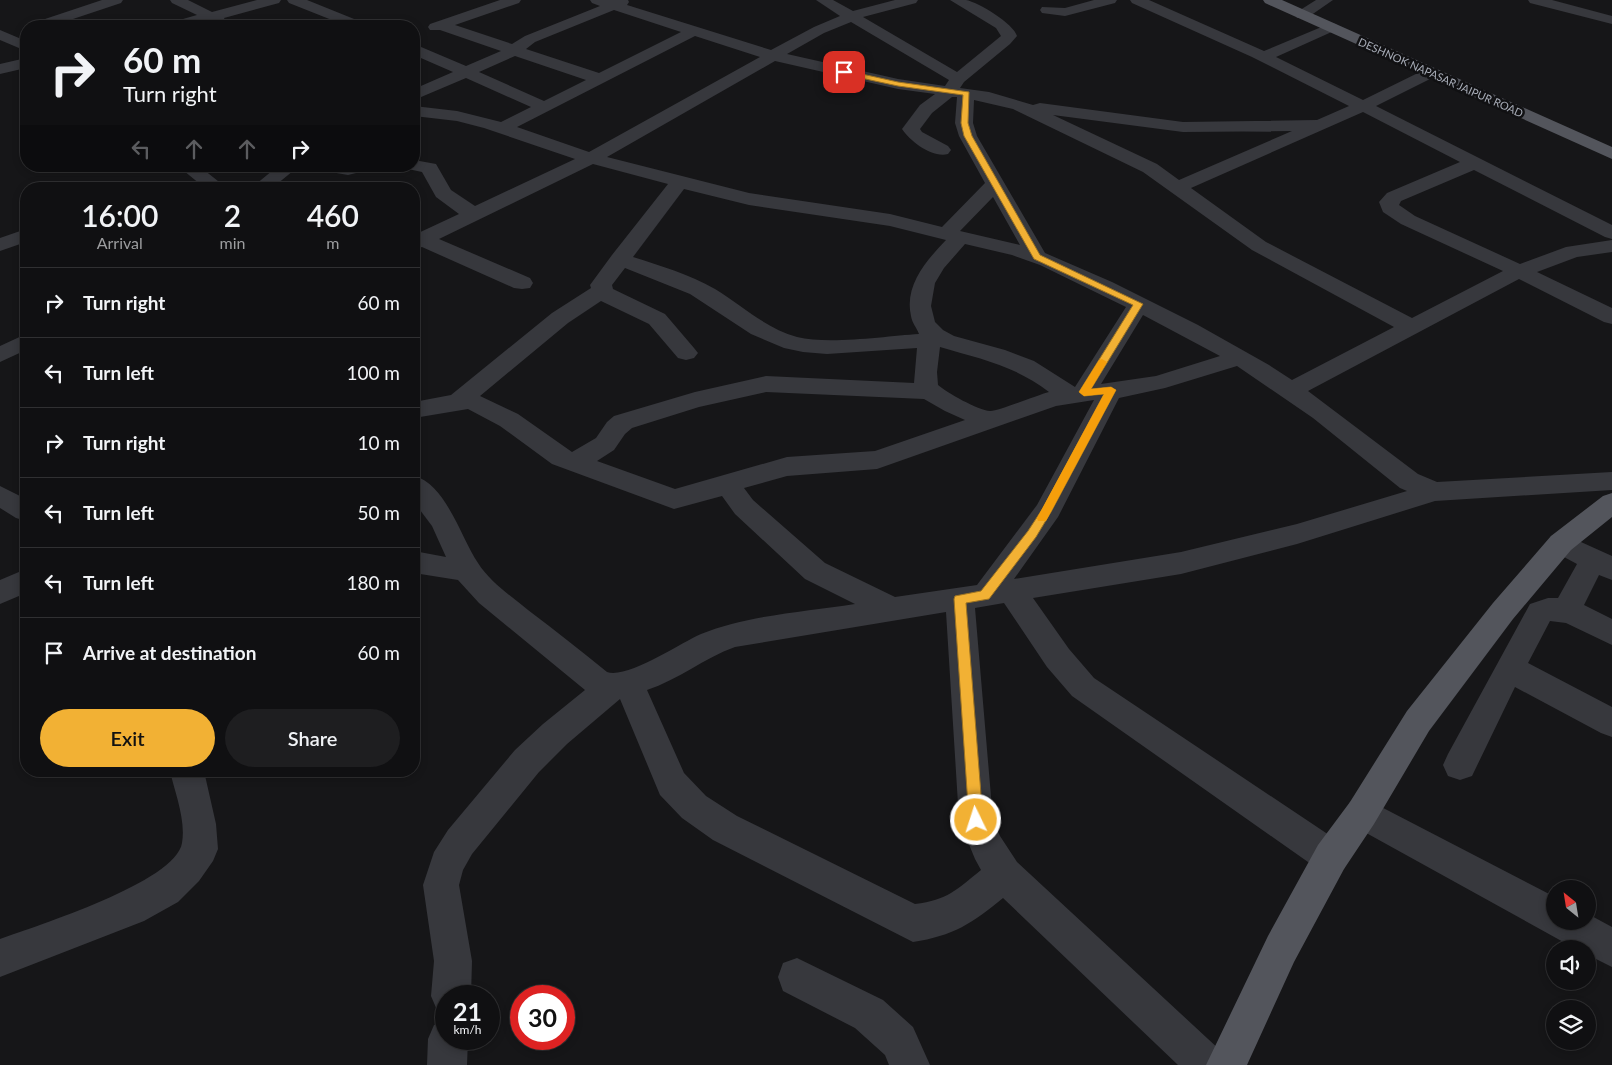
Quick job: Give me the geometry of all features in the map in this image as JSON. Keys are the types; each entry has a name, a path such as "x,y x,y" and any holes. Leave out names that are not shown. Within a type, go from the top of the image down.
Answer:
{"main road":[{"name":"DESHNOK NAPASAR JAIPUR ROAD","path":"1270,0 1612,154"},
{"path":"1226,1065 1281,950 1332,857 1362,813 1418,721 1503,611 1561,543 1612,503"}],"street":[{"path":"56,20 116,0"},
{"path":"177,0 220,20"},
{"path":"196,20 274,0"},
{"path":"294,0 344,20"},
{"path":"422,31 514,0"},
{"path":"822,0 852,17 958,88 968,136 1037,257"},
{"path":"420,240 591,158 819,30 852,17 910,0"},
{"path":"942,150 916,136 911,129 926,108 958,88 1009,36 1008,31 1001,25 957,0"},
{"path":"1041,10 1065,12 1110,0"},
{"path":"1137,0 1264,57 1364,106 1612,233"},
{"path":"1302,15 1326,0"},
{"path":"1535,0 1612,20"},
{"path":"420,92 514,50 530,39 612,2 773,56 898,84 958,88 1019,105 1183,127 1318,125"},
{"path":"1008,31 1023,24"},
{"path":"440,25 600,79"},
{"path":"1264,57 1330,27"},
{"path":"503,128 694,31"},
{"path":"2,36 20,32"},
{"path":"2,36 20,44"},
{"path":"420,52 544,107"},
{"path":"0,69 20,64"},
{"path":"1178,187 1364,106 1430,73"},
{"path":"1019,105 1150,168 1258,246 1411,327"},
{"path":"420,112 457,116 503,128 591,158 678,182 750,199 890,220 1037,257 1139,304 1240,358 1292,390 1409,481 1434,492"},
{"path":"1476,162 1394,197 1388,202 1390,208 1408,220 1519,271 1612,317"},
{"path":"420,166 429,168 443,193 474,215"},
{"path":"195,172 209,182"},
{"path":"268,182 282,172"},
{"path":"602,290 601,285 604,279 678,182"},
{"path":"990,420 938,398 928,390 925,382 930,336 919,307 921,288 932,267 954,235 995,184"},
{"path":"0,245 20,237"},
{"path":"420,242 522,283"},
{"path":"1292,390 1519,271 1573,250 1612,246"},
{"path":"619,259 699,289 754,326 770,335 797,345 810,348 828,347 930,336 1027,366 1075,393"},
{"path":"602,290 657,319 686,353"},
{"path":"458,402 560,318 602,290"},
{"path":"1075,393 1139,304"},
{"path":"0,355 20,344"},
{"path":"420,409 458,402 470,402 481,405 499,414 548,450 574,463 674,499 691,496 754,474 792,465 877,460 990,420 1075,393 1145,385 1240,358"},
{"path":"574,463 604,444 616,426 623,422 695,400 753,386 780,384 854,389 928,390"},
{"path":"1111,390 1048,510 986,595 976,820 986,847 1004,874 1207,1065"},
{"path":"452,985 453,961 441,885 447,864 460,842 528,761 555,734 620,684 652,675 711,643 735,635 1181,563 1297,534 1434,492 1612,480"},
{"path":"727,484 744,507 815,571 894,610"},
{"path":"420,492 444,523 467,571 489,595 596,681 620,684"},
{"path":"0,496 20,508"},
{"path":"1561,543 1602,564 1566,611"},
{"path":"420,563 467,571"},
{"path":"0,592 20,583"},
{"path":"986,595 1058,658 1083,686 1114,710 1332,857"},
{"path":"1460,765 1509,668 1540,612 1553,608 1566,611 1612,633"},
{"path":"1509,668 1612,723"},
{"path":"620,684 672,784 694,807 733,832 913,924 936,920 962,908 1004,874"},
{"path":"0,958 131,908 165,889 186,869 200,849 199,824 188,777"},
{"path":"1362,813 1546,912"},
{"path":"1579,930 1612,948"},
{"path":"797,977 869,1014 899,1041 910,1065"},
{"path":"446,1065 447,1050"}],"slow traffic":[{"path":"1042,518 1111,390 1084,392 1102,362"}],"route":[{"path":"844,72 919,88 966,93 964,123 968,136 1037,257 1139,304 1084,392 1111,390 1048,510 985,595 960,599 976,820"}]}
